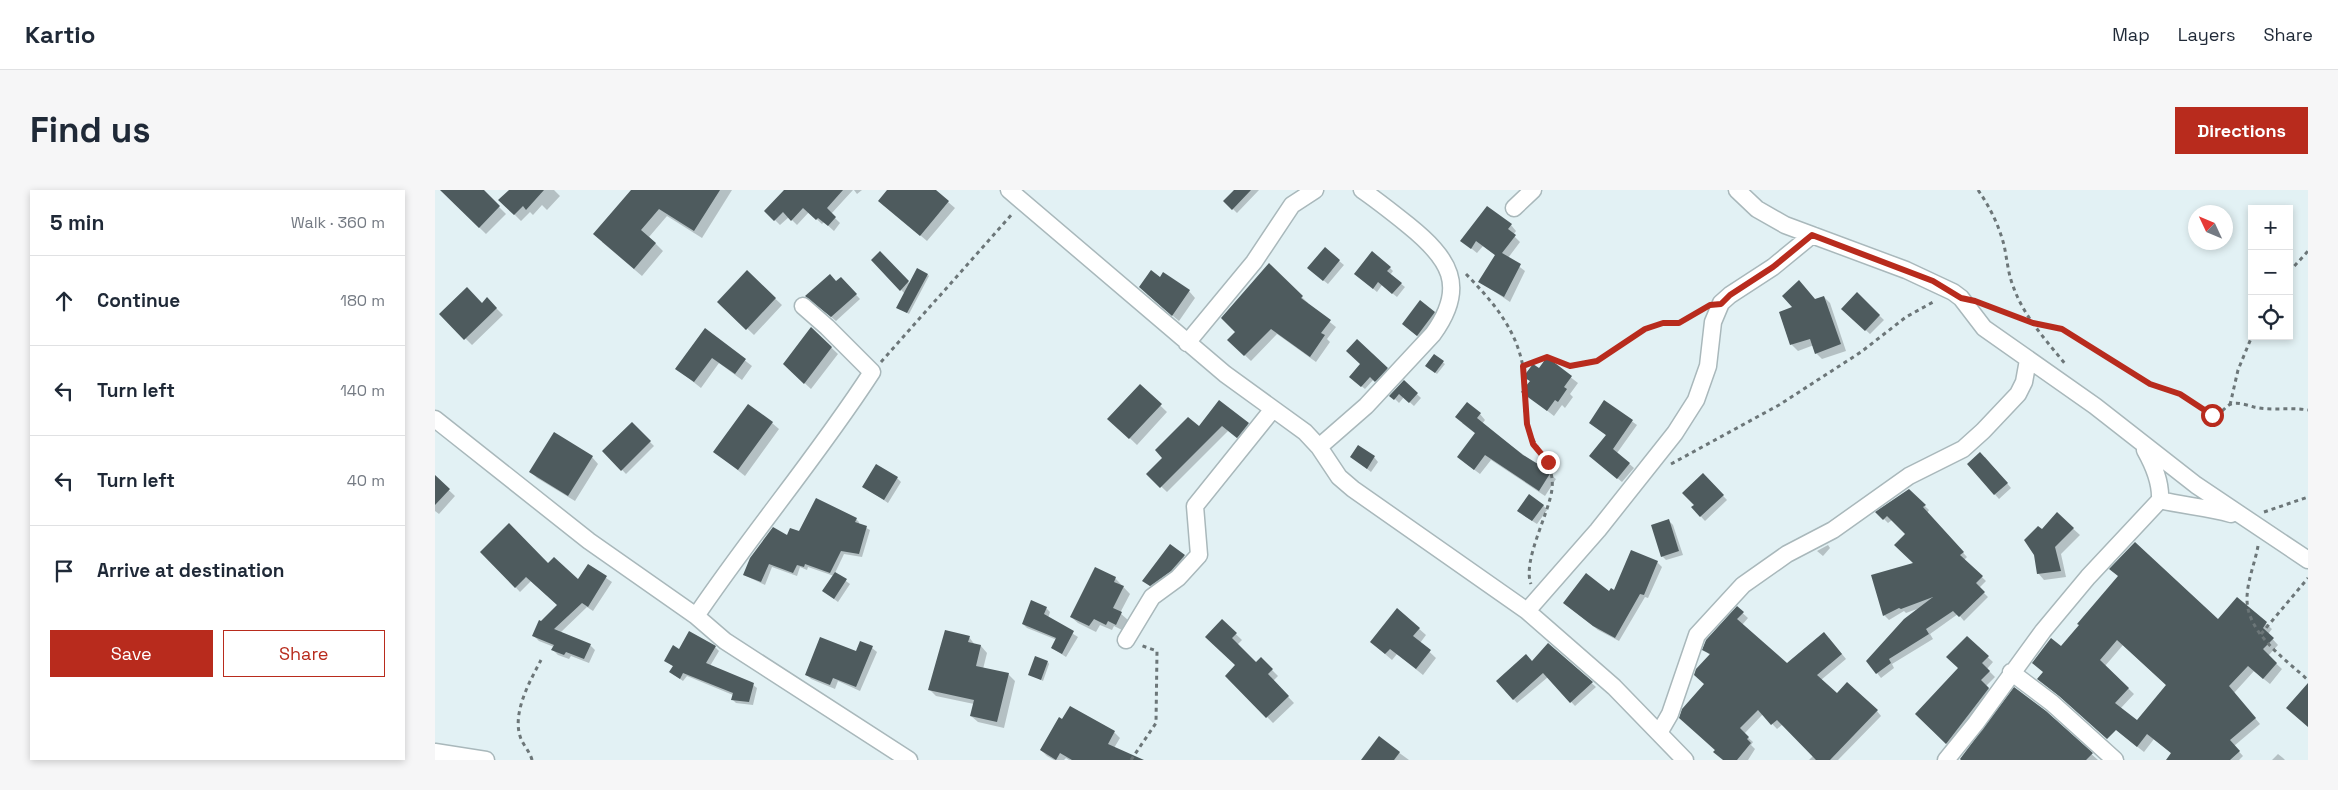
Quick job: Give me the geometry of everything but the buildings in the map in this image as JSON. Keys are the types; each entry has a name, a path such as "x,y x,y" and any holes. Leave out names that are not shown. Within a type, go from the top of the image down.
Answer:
{"street":[{"path":"1009,190 1187,343 1225,374 1298,426 1319,447 1330,466 1353,489 1527,610 1614,687 1685,760"},
{"path":"1187,343 1253,262 1292,205 1315,190"},
{"path":"1319,447 1365,406 1433,334 1442,321 1450,302 1451,286 1441,255 1416,231 1362,190"},
{"path":"1515,208 1533,190"},
{"path":"1737,190 1757,209 1785,225 1906,270 1957,295 1984,328 2095,406 2143,445 2308,560"},
{"path":"1527,610 1571,562 1675,433 1695,400 1708,366 1713,322 1721,304 1730,295 1773,267 1812,235"},
{"path":"696,616 750,540 809,464 872,372 803,306"},
{"path":"1659,733 1670,714 1697,635 1743,585 1787,554 1833,530 1909,476 1963,449 2018,394 2024,382 2028,360"},
{"path":"1126,640 1152,597 1178,578 1199,555 1195,506 1273,409"},
{"path":"435,419 589,541 696,616 725,641 909,760"},
{"path":"1946,760 1994,698 2011,672 2088,577 2160,500 2161,492 2155,466 2143,445"},
{"path":"2160,500 2183,506 2204,506 2244,517"},
{"path":"2011,672 2052,703 2115,760"},
{"path":"435,752 486,760"}],"path":[{"path":"1978,190 1985,200 1999,230 2005,248 2006,262 2019,302 2071,371"},
{"path":"872,372 1024,202"},
{"path":"2293,268 2308,251"},
{"path":"1465,274 1506,321 1512,331 1523,366 1527,424 1533,444 1548,462 1553,479 1549,501 1534,548 1529,578 1533,588 1539,595"},
{"path":"1644,473 1673,464 1779,405 1861,352 1906,317 1957,295 2033,323 2062,329 2150,384 2180,394 2212,415 2219,415 2230,404 2238,370 2250,340"},
{"path":"1523,366 1547,357 1570,366 1597,361 1645,329 1663,323 1679,323 1710,305 1721,304"},
{"path":"2230,404 2243,404 2266,409 2293,407 2308,410"},
{"path":"2244,517 2308,497"},
{"path":"2257,539 2256,560 2247,597 2248,608 2261,634 2308,680"},
{"path":"2261,634 2308,578"},
{"path":"1126,640 1157,651 1155,723 1131,760"},
{"path":"532,760 521,739 519,729 521,706 541,660"}],"route":[{"path":"1548,462 1533,444 1527,424 1523,366 1547,357 1555,358 1570,366 1597,361 1645,329 1663,323 1679,323 1710,305 1721,304 1741,287 1773,267 1812,235 1933,281 1961,298 1975,301 2033,323 2062,329 2150,384 2180,394 2198,408 2212,415"}]}
